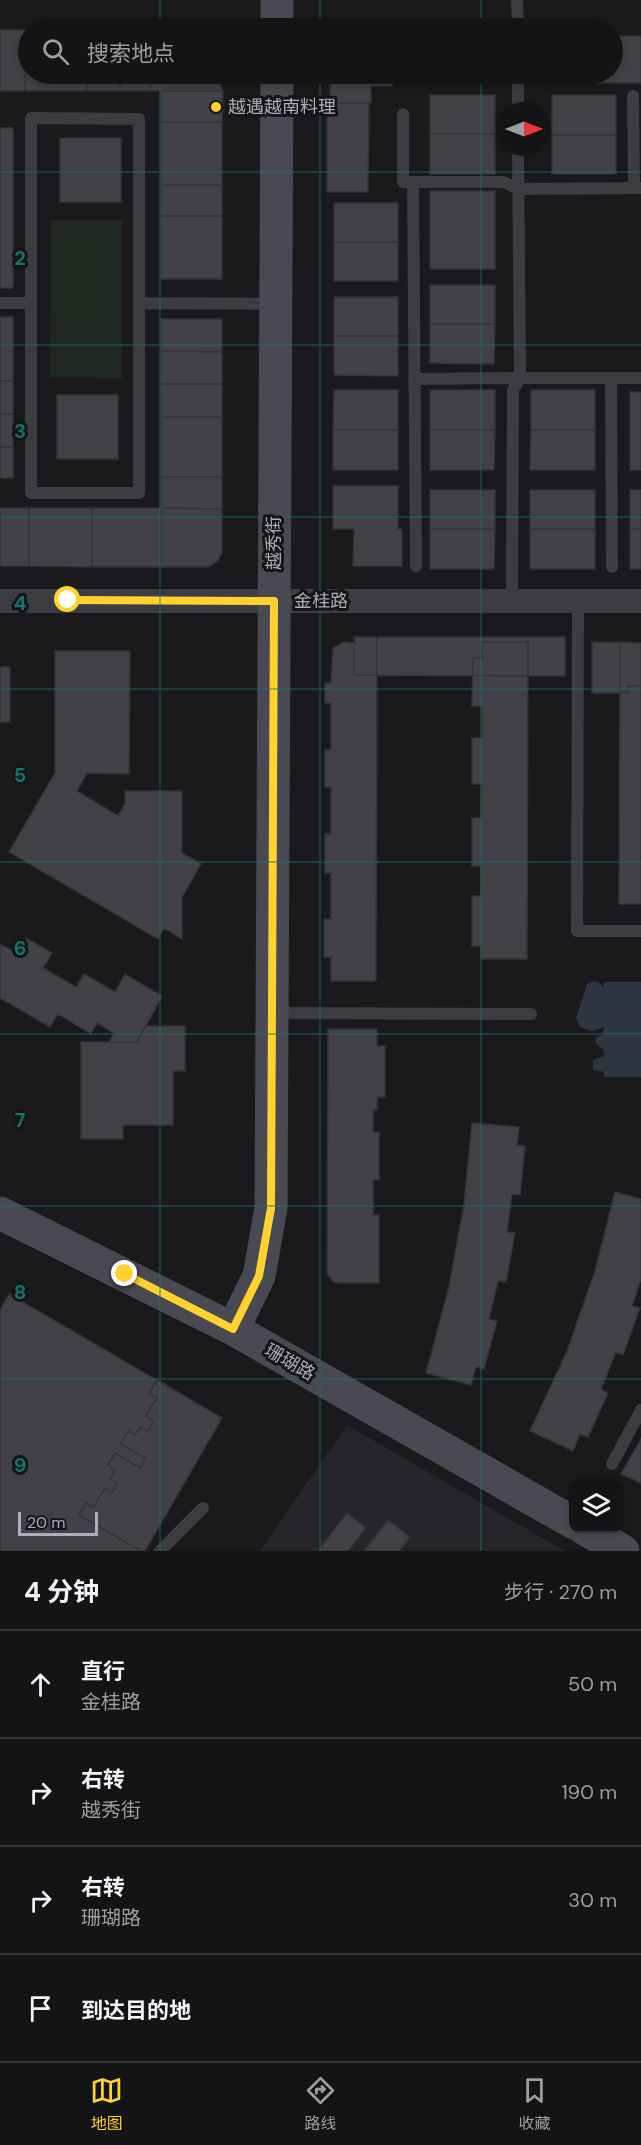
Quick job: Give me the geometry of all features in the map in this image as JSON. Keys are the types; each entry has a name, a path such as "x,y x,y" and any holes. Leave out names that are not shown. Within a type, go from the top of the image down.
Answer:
{"street":[{"path":"277,0 277,18"},
{"name":"越秀街","path":"233,1329 259,1276 271,1208 277,84"},
{"name":"金桂路","path":"0,600 641,601"},
{"name":"珊瑚路","path":"0,1213 233,1329 569,1521"},
{"path":"592,1533 623,1551"}],"lane":[{"path":"518,0 518,18"},
{"path":"518,84 518,102"},
{"path":"403,114 403,182 503,182 519,189 637,188 633,96"},
{"path":"32,118 139,119 139,493 31,493 32,303 32,118"},
{"path":"512,601 513,390 520,378 518,156"},
{"path":"413,182 416,566"},
{"path":"0,303 32,303"},
{"path":"139,303 276,304"},
{"path":"611,378 612,567"},
{"path":"414,379 641,378"},
{"path":"578,601 577,931 641,931"},
{"path":"272,1013 531,1014"},
{"path":"612,1464 641,1410"},
{"path":"160,1551 203,1508"}],"shaded area":[{"path":"51,220 122,220 122,378 50,377"},
{"path":"347,1425 565,1551 260,1551"}],"water":[{"path":"594,981 599,982 603,987 604,982 641,982 641,1077 604,1077 604,1072 593,1070 593,1060 604,1056 604,1050 597,1044 596,1038 602,1035 604,1027 592,1031 580,1027 576,1018 587,984"}],"building":[{"path":"0,30 18,30 18,84 25,84 25,91 0,91"},
{"path":"623,36 641,36 641,83 623,83"},
{"path":"25,84 87,84 87,91 25,91"},
{"path":"87,84 120,84 120,91 87,91"},
{"path":"120,84 150,84 150,91 120,91"},
{"path":"150,84 221,84 223,91 150,91"},
{"path":"331,84 392,84 392,86 371,86 371,103 330,103"},
{"path":"161,91 223,91 222,122 161,122"},
{"path":"430,95 495,95 495,134 430,134"},
{"path":"552,95 616,95 616,135 552,135"},
{"path":"327,103 369,103 368,192 327,192"},
{"path":"161,122 222,122 222,185 161,185"},
{"path":"0,128 13,128 13,288 0,288"},
{"path":"430,134 495,134 495,174 430,174"},
{"path":"552,135 616,135 616,174 552,174"},
{"path":"60,138 121,138 121,202 60,202"},
{"path":"161,185 222,185 222,216 161,216"},
{"path":"430,191 495,191 495,269 430,269"},
{"path":"334,203 398,203 398,242 334,242"},
{"path":"161,216 222,216 222,279 161,279"},
{"path":"334,242 398,242 398,281 334,281"},
{"path":"430,285 495,285 495,324 430,324"},
{"path":"334,297 398,297 398,336 334,336"},
{"path":"0,317 13,317 13,381 0,381"},
{"path":"161,319 222,319 222,352 161,351"},
{"path":"430,324 495,324 494,364 430,363"},
{"path":"334,336 398,336 398,376 334,375"},
{"path":"161,351 222,352 222,384 161,384"},
{"path":"0,381 13,381 13,414 0,414"},
{"path":"161,384 222,384 222,417 161,417"},
{"path":"334,390 398,390 398,430 333,430"},
{"path":"430,390 495,390 495,430 430,430"},
{"path":"531,390 595,390 595,430 531,430"},
{"path":"630,392 641,392 641,470 630,470"},
{"path":"57,395 118,395 118,459 57,459"},
{"path":"0,414 13,414 13,447 0,447"},
{"path":"161,417 222,417 222,477 161,477"},
{"path":"333,430 398,430 398,470 333,470"},
{"path":"430,430 495,430 494,470 430,470"},
{"path":"531,430 595,430 595,470 530,470"},
{"path":"0,447 13,447 13,478 0,478"},
{"path":"161,477 222,477 222,509 161,508"},
{"path":"333,486 398,486 398,529 402,529 402,566 353,566 354,529 333,529"},
{"path":"430,490 495,490 495,529 430,529"},
{"path":"530,490 595,490 595,529 530,529"},
{"path":"630,490 641,490 641,529 630,529"},
{"path":"0,508 29,508 29,566 0,566"},
{"path":"29,508 92,508 92,567 29,566"},
{"path":"92,508 161,508 161,567 92,567"},
{"path":"161,508 222,509 222,552 218,561 208,567 161,567"},
{"path":"430,529 495,529 494,569 430,569"},
{"path":"530,529 595,529 595,569 530,569"},
{"path":"630,529 641,529 641,569 630,569"},
{"path":"354,637 565,637 565,676 354,675"},
{"path":"355,637 377,637 376,981 331,981 331,957 324,957 324,919 331,919 331,873 325,873 325,834 331,834 331,787 325,787 325,750 331,750 331,703 325,703 325,683 331,683 333,648 344,642 355,643"},
{"path":"482,642 528,642 527,959 481,959 481,946 472,946 472,896 481,896 481,866 472,866 472,818 481,818 482,784 472,784 472,738 482,738 482,706 472,706 473,658 482,658"},
{"path":"592,642 641,643 641,686 628,686 628,693 592,693"},
{"path":"620,642 641,643 641,904 619,904"},
{"path":"55,651 130,651 129,774 87,773 77,791 118,816 125,804 125,791 182,791 182,853 201,864 182,897 182,939 164,928 158,939 9,852 55,773"},
{"path":"0,667 10,667 10,722 0,722"},
{"path":"26,938 52,953 43,968 76,987 84,974 115,992 125,974 162,996 137,1042 109,1042 114,1033 97,1023 91,1034 58,1014 50,1027 0,998 0,944 17,953"},
{"path":"146,1026 185,1026 185,1071 173,1071 173,1125 123,1125 123,1139 81,1139 81,1042 137,1042"},
{"path":"328,1029 377,1029 377,1046 385,1046 385,1097 377,1097 377,1110 373,1110 373,1132 379,1132 379,1180 373,1180 373,1215 379,1215 379,1283 338,1283 327,1274"},
{"path":"472,1123 519,1127 517,1145 525,1146 520,1195 512,1194 507,1232 515,1233 506,1282 498,1281 489,1319 497,1321 484,1369 476,1367 471,1385 426,1373 449,1287 464,1204"},
{"path":"615,1192 641,1199 641,1279 632,1306 640,1308 623,1355 616,1352 601,1389 608,1393 588,1437 580,1434 573,1451 530,1431 567,1351 595,1271"},
{"path":"9,1294 222,1418 145,1551 0,1551 0,1310"},
{"path":"157,1380 222,1418 145,1551 141,1551 79,1515 86,1503 93,1508 105,1488 112,1493 117,1483 110,1479 115,1470 108,1465 115,1453 140,1468 145,1458 121,1444 128,1431 135,1435 140,1427 148,1431 153,1421 146,1416 157,1398 149,1394"},
{"path":"641,1439 641,1483 621,1474"},
{"path":"347,1513 366,1528 348,1551 318,1551"},
{"path":"388,1520 410,1537 399,1551 364,1551"}],"place":[{"name":"越遇越南料理","path":"216,107"}],"route":[{"path":"68,600 274,601 271,1208 259,1276 233,1329 125,1274"}]}
